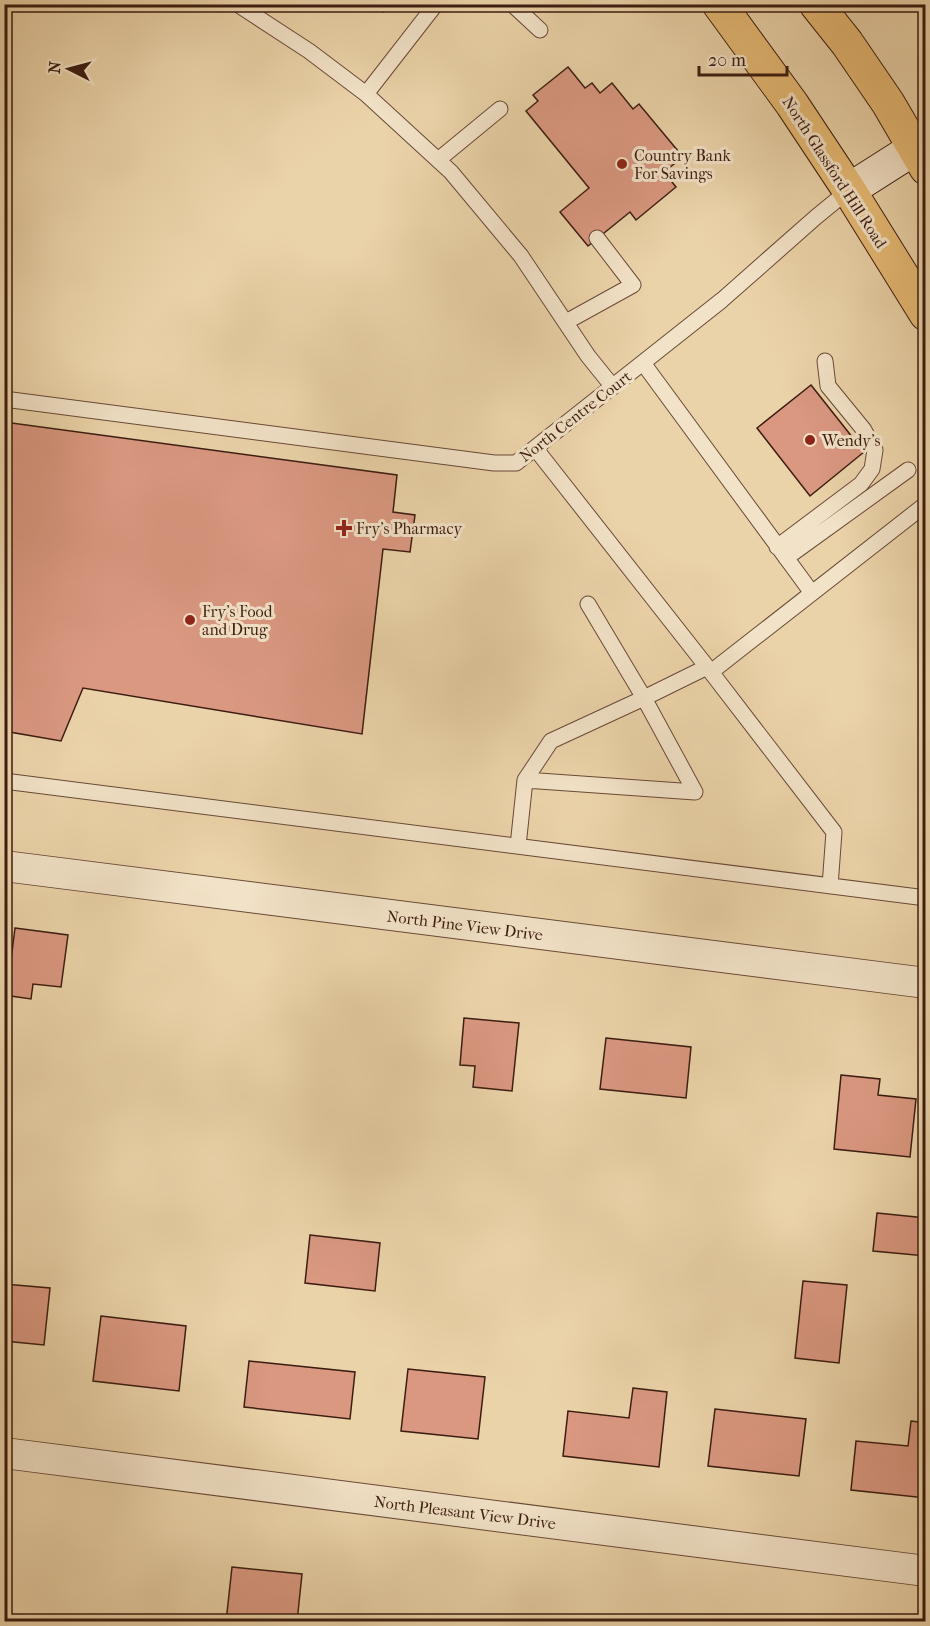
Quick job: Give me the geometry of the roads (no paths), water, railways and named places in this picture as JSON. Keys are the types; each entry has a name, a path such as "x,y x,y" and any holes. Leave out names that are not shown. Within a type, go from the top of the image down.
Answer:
{"main road":[{"name":"North Glassford Hill Road","path":"719,4 792,104 926,314"},
{"path":"816,4 847,43 921,152"}],"street":[{"name":"North Centre Court","path":"849,190 921,152"},
{"name":"North Pine View Drive","path":"4,866 926,983"},
{"name":"North Pleasant View Drive","path":"4,1453 926,1571"}],"lane":[{"path":"237,4 309,51 366,94 450,172 521,256 588,356 613,387"},
{"path":"366,94 436,4"},
{"path":"512,4 540,30"},
{"path":"438,160 500,109"},
{"name":"North Centre Court","path":"4,399 494,463 516,463 722,300 849,190"},
{"path":"566,322 633,285 597,238"},
{"path":"781,553 861,484 872,469 875,450 864,430 828,386 825,361"},
{"path":"643,363 812,593"},
{"path":"535,448 834,832 830,886"},
{"path":"781,553 908,471"},
{"path":"518,846 525,780 551,741 709,669 812,593 926,504"},
{"path":"525,780 695,792 644,698 588,604"},
{"path":"4,781 926,898"}],"place":[{"name":"Country Bank For Savings","path":"622,164"},
{"name":"Wendy's","path":"810,440"},
{"name":"Fry's Pharmacy","path":"344,528"},
{"name":"Fry's Food and Drug","path":"190,620"}]}
